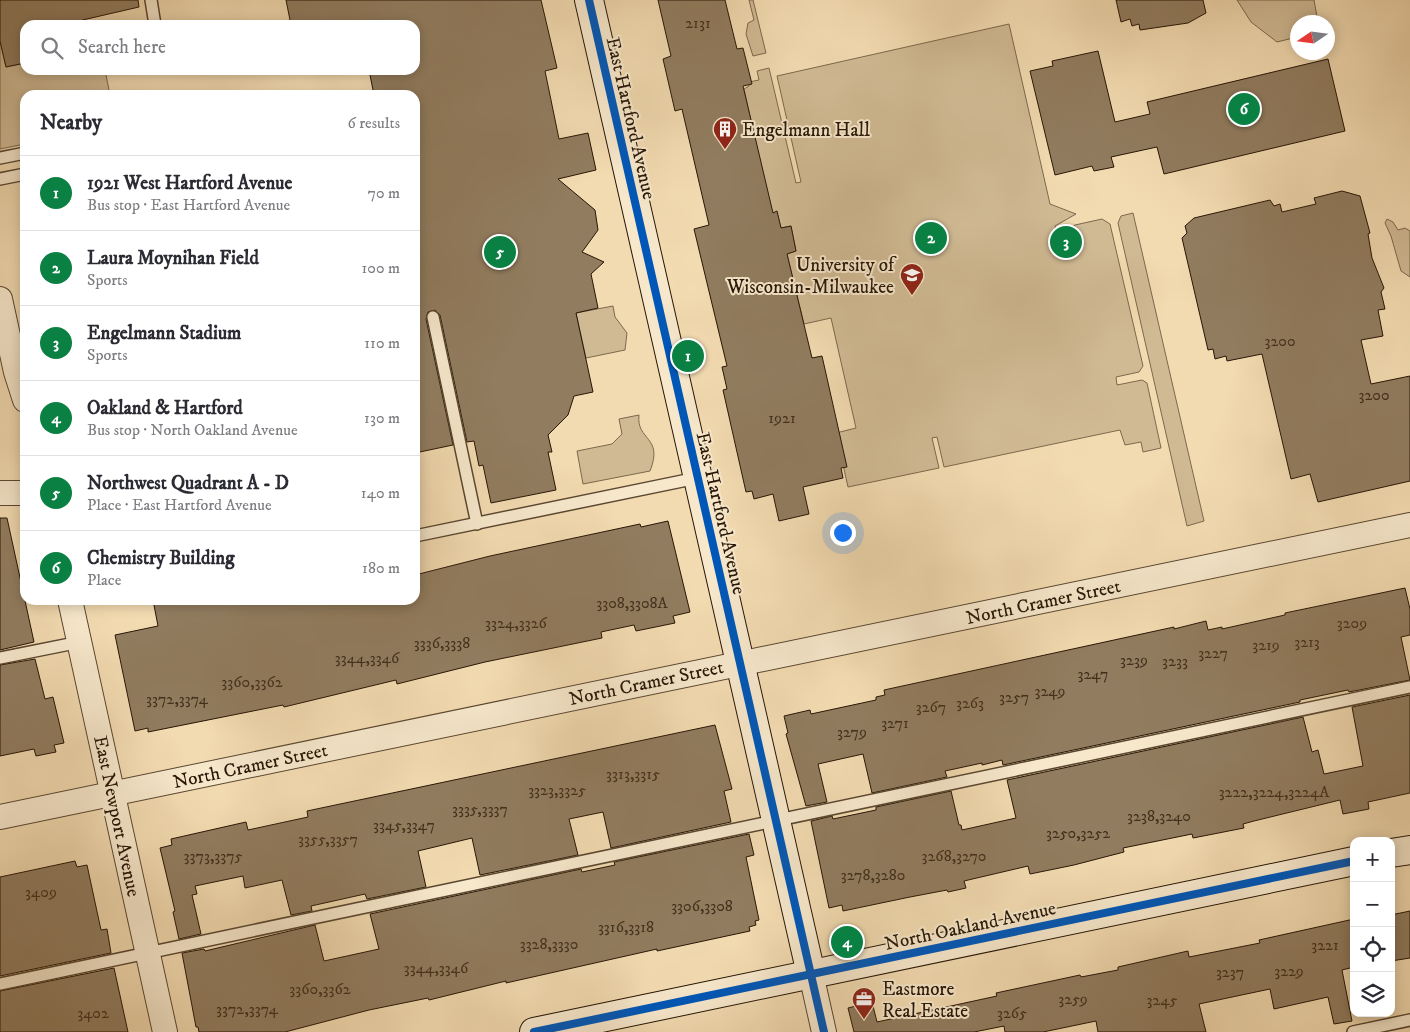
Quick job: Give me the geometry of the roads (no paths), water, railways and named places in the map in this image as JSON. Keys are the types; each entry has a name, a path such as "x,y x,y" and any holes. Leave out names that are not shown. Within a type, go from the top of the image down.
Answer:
{"street":[{"name":"East Hartford Avenue","path":"589,0 697,478 778,822 824,1032"},
{"path":"0,299 18,348 20,363"},
{"path":"0,493 20,493"},
{"name":"North Cramer Street","path":"0,817 740,662 1410,525"},
{"name":"East Newport Avenue","path":"71,605 165,1032"},
{"path":"1395,853 1410,850"},
{"name":"North Oakland Avenue","path":"534,1032 1350,862"}],"lane":[{"path":"150,0 154,20"},
{"path":"0,158 20,154"},
{"path":"0,179 20,175"},
{"path":"433,317 477,524"},
{"path":"420,535 697,478"},
{"path":"0,658 80,642"},
{"path":"0,984 778,822 1410,687"},
{"path":"1353,1032 1410,1020"}],"place":[{"name":"Chemistry Building","path":"1244,109"},
{"name":"Engelmann Hall","path":"725,150"},
{"name":"Laura Moynihan Field","path":"931,238"},
{"name":"Engelmann Stadium","path":"1066,242"},
{"name":"Northwest Quadrant A - D","path":"500,252"},
{"name":"University of Wisconsin-Milwaukee","path":"912,296"},
{"name":"1921 West Hartford Avenue","path":"688,356"},
{"name":"Oakland & Hartford","path":"847,942"},
{"name":"Eastmore Real Estate","path":"864,1020"}]}
